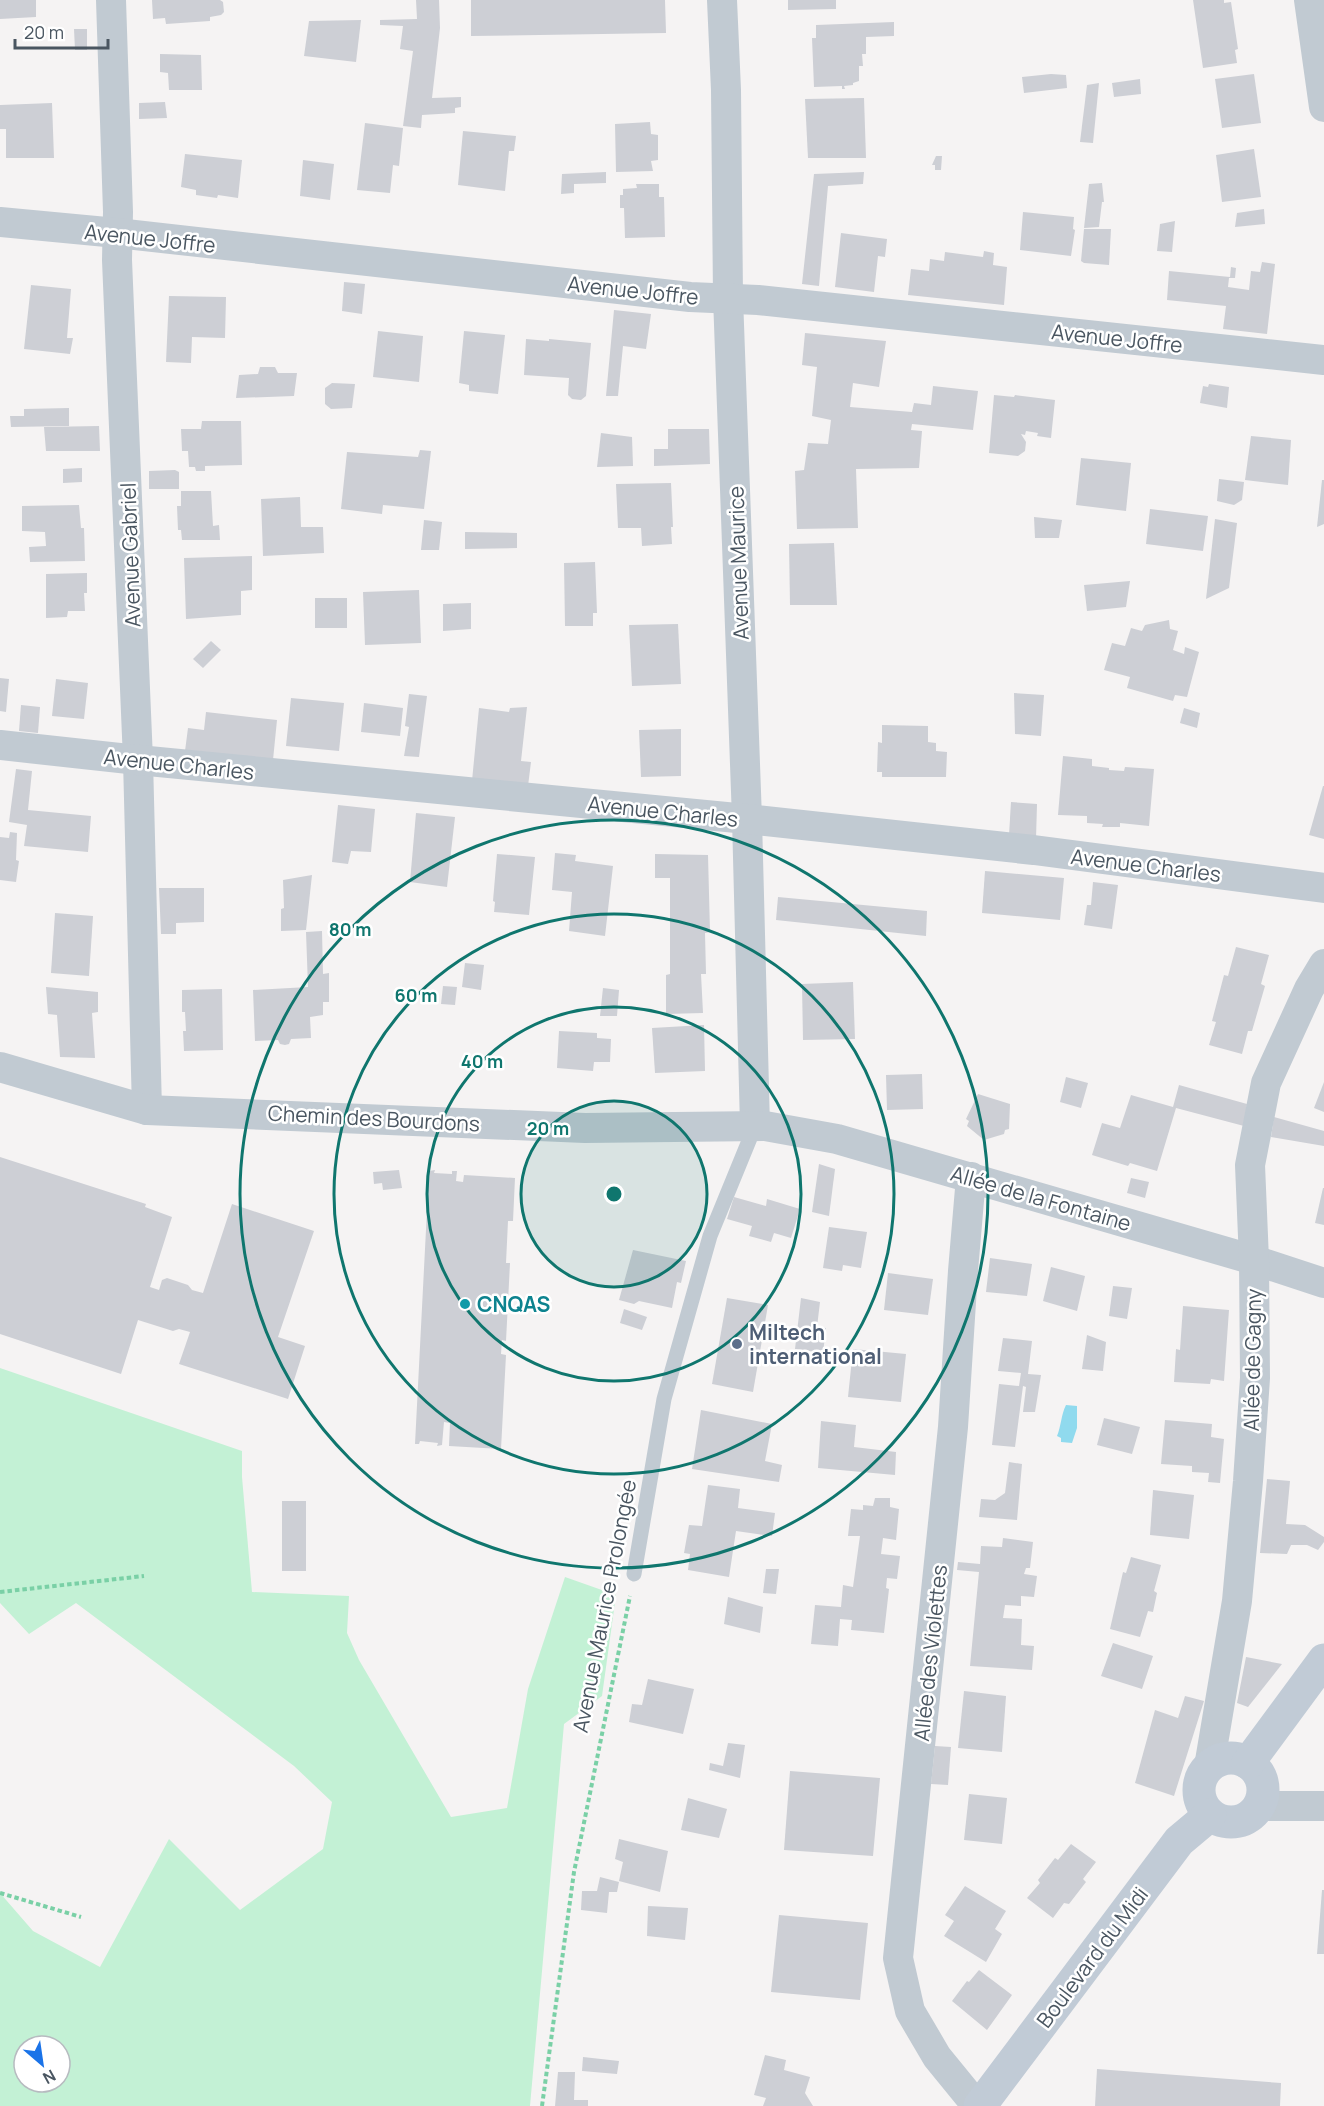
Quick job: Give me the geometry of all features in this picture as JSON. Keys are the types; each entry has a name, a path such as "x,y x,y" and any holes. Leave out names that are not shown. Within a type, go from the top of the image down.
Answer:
{"street":[{"name":"Avenue Gabriel","path":"111,0 117,233 138,760 147,1110"},
{"name":"Avenue Maurice","path":"722,0 726,90 728,297 747,819 755,1126"},
{"path":"1309,0 1324,107"},
{"name":"Avenue Joffre","path":"0,222 678,295 728,297 1324,360"},
{"name":"Avenue Charles","path":"0,745 747,819 1034,850 1324,888"},
{"name":"Allée de Gagny","path":"1209,1767 1237,1600 1248,1481 1255,1378 1250,1165 1266,1083 1309,989 1324,964"},
{"name":"Chemin des Bourdons","path":"0,1067 147,1110 585,1128 755,1126"},
{"name":"Allée de la Fontaine","path":"755,1126 837,1139 1324,1282"},
{"name":"Allée des Violettes","path":"971,1177 953,1427 898,1958 910,2011 937,2057 978,2106"},
{"path":"1248,1763 1324,1660"},
{"path":"1227,1758 1248,1763 1261,1777 1263,1787 1259,1806 1246,1819 1237,1822 1218,1820 1203,1807 1199,1797 1202,1776 1209,1767 1227,1758"},
{"path":"1259,1806 1324,1806"},
{"name":"Boulevard du Midi","path":"978,2106 1179,1841 1210,1815"}],"lane":[{"name":"Avenue Maurice Prolongée","path":"634,1574 664,1399 710,1236 755,1126"}],"path":[{"name":"Avenue Maurice Prolongée","path":"542,2106 574,1872 634,1574"},
{"path":"0,1592 144,1576"},
{"path":"0,1893 81,1917"}],"green space":[{"path":"0,1368 242,1451 242,1477 252,1592 349,1596 347,1633 359,1660 451,1817 507,1808 528,1689 565,1577 616,1595 602,1696 564,1724 530,2106 0,2106 0,1893 33,1931 100,1967 169,1839 240,1910 323,1849 332,1802 294,1766 76,1603 29,1634 0,1603"}],"water":[{"path":"1066,1405 1077,1406 1077,1428 1072,1443 1061,1442 1061,1438 1057,1436"}],"building":[{"path":"0,0 36,0 36,17 0,19"},
{"path":"152,0 220,0 223,2 224,12 221,15 210,17 210,21 166,24 165,18 153,19"},
{"path":"416,0 439,0 440,28 432,98 461,97 461,107 455,108 455,113 422,115 421,128 403,126 413,51 400,49 403,26 380,25 380,20 417,19"},
{"path":"471,0 665,0 666,33 471,36"},
{"path":"788,0 836,0 836,9 788,10"},
{"path":"1193,0 1231,2 1238,49 1235,50 1237,63 1203,68"},
{"path":"361,20 356,62 304,56 309,21"},
{"path":"894,22 894,36 866,37 866,54 862,54 863,66 859,66 859,81 853,85 844,86 845,89 842,89 842,86 814,87 812,38 816,38 816,25"},
{"path":"74,29 87,29 87,50 75,50"},
{"path":"160,54 201,55 202,90 169,90 168,73 160,72"},
{"path":"1254,74 1261,123 1222,128 1215,79"},
{"path":"1066,75 1067,88 1024,93 1022,77"},
{"path":"1140,79 1141,94 1114,97 1112,83"},
{"path":"1099,83 1093,143 1080,142 1087,85"},
{"path":"864,98 866,158 808,158 805,99"},
{"path":"165,102 167,118 139,119 139,103"},
{"path":"52,103 54,158 6,158 6,129 0,129 0,105"},
{"path":"650,122 651,134 658,135 658,160 651,161 653,171 616,172 615,124"},
{"path":"365,123 403,128 399,166 393,165 390,193 357,190"},
{"path":"463,131 516,136 514,151 509,151 505,191 458,185"},
{"path":"1254,149 1261,197 1222,202 1216,155"},
{"path":"185,154 242,160 238,198 196,195 196,190 181,187"},
{"path":"936,156 942,156 941,170 935,170 935,165 932,165"},
{"path":"303,160 334,164 330,200 300,196"},
{"path":"606,172 606,183 574,184 574,193 561,194 562,174"},
{"path":"864,172 863,184 828,186 819,286 802,284 814,174"},
{"path":"1102,183 1104,202 1102,202 1099,227 1084,228 1089,184"},
{"path":"636,184 659,184 659,197 664,197 665,237 625,238 624,208 620,208 620,195 623,195 623,189 637,188"},
{"path":"1264,209 1265,224 1235,227 1237,213"},
{"path":"1023,212 1074,217 1073,229 1075,230 1071,256 1020,250"},
{"path":"1175,221 1172,252 1157,251 1160,224"},
{"path":"1084,229 1111,229 1109,265 1081,261"},
{"path":"841,233 887,239 885,257 878,256 874,292 835,287"},
{"path":"984,251 994,253 993,265 1007,267 1004,305 908,295 911,269 929,271 930,259 944,261 945,252 983,257"},
{"path":"1262,262 1275,264 1267,334 1223,329 1226,306 1167,300 1169,271 1230,277 1231,267 1236,268 1235,278 1229,278 1228,287 1249,290 1251,271 1260,272"},
{"path":"344,282 365,284 362,314 342,311"},
{"path":"31,285 71,289 67,338 73,338 70,354 24,349"},
{"path":"169,296 226,297 225,338 192,337 191,363 166,362"},
{"path":"614,310 651,314 646,349 623,346 618,396 606,396"},
{"path":"378,331 423,336 419,382 373,377"},
{"path":"464,331 505,335 498,394 469,391 469,385 459,383"},
{"path":"805,333 886,341 879,387 853,383 850,407 912,412 914,403 931,405 933,386 978,391 973,430 912,424 911,430 922,431 919,468 856,469 858,528 797,529 795,471 804,470 808,443 828,444 831,420 812,416 817,367 802,365"},
{"path":"526,339 591,343 586,396 581,400 572,399 568,395 569,378 524,375"},
{"path":"260,367 275,367 278,373 297,373 294,396 236,398 239,375 258,374"},
{"path":"332,383 355,384 352,408 331,409 325,404 325,388"},
{"path":"1209,384 1229,387 1227,408 1200,403 1203,386 1208,387"},
{"path":"994,395 1055,400 1051,438 1037,436 1038,433 1026,431 1025,435 1021,434 1026,442 1025,451 1018,456 989,453"},
{"path":"69,408 69,426 11,427 10,416 24,416 24,409"},
{"path":"202,421 241,421 242,465 205,466 205,471 196,471 195,467 189,467 188,451 182,451 181,429 201,429"},
{"path":"99,426 100,451 46,451 44,427"},
{"path":"668,429 709,429 710,464 654,466 654,449 668,449"},
{"path":"601,433 632,437 633,466 597,467"},
{"path":"1251,436 1291,440 1288,485 1245,480"},
{"path":"420,450 431,451 424,509 383,505 382,514 341,509 347,452 418,457"},
{"path":"1081,458 1131,463 1126,511 1076,505"},
{"path":"82,468 82,482 63,483 63,469"},
{"path":"175,470 179,472 179,489 149,489 149,471"},
{"path":"1219,479 1244,482 1242,500 1234,505 1217,501"},
{"path":"1322,480 1324,480 1324,524 1317,527"},
{"path":"671,483 672,544 642,546 641,528 618,528 616,484"},
{"path":"181,491 211,491 213,526 219,525 220,540 182,540 181,530 178,530 177,506 181,506"},
{"path":"300,497 301,527 323,527 324,553 263,556 261,499"},
{"path":"79,505 81,528 84,528 85,561 30,562 29,547 46,546 45,532 22,531 22,506"},
{"path":"1150,509 1208,516 1203,551 1146,544"},
{"path":"1034,517 1062,520 1059,538 1035,538"},
{"path":"1215,519 1237,523 1229,588 1206,599"},
{"path":"424,520 442,522 439,550 421,550"},
{"path":"465,532 517,533 517,548 465,549"},
{"path":"834,543 837,605 790,605 789,544"},
{"path":"252,556 252,590 241,591 241,615 186,619 184,558"},
{"path":"595,562 597,613 593,613 593,626 565,626 564,563"},
{"path":"87,573 87,593 84,593 85,611 68,611 67,617 46,618 46,574"},
{"path":"1130,581 1126,607 1087,611 1084,585"},
{"path":"419,590 421,643 365,645 363,592"},
{"path":"315,598 347,598 347,628 315,628"},
{"path":"471,603 471,629 443,631 443,604"},
{"path":"1169,620 1170,629 1178,631 1173,650 1184,654 1185,647 1199,652 1187,697 1175,695 1173,701 1127,688 1130,677 1104,670 1112,643 1125,646 1131,628 1142,631 1145,625"},
{"path":"678,624 681,684 632,686 629,625"},
{"path":"211,641 221,650 203,668 193,659"},
{"path":"0,678 9,679 6,712 0,711"},
{"path":"56,679 88,683 84,719 52,716"},
{"path":"1014,693 1044,695 1041,736 1015,734"},
{"path":"409,694 427,696 419,757 404,756 409,727 405,726"},
{"path":"291,698 344,703 339,751 286,746"},
{"path":"364,703 403,708 400,736 361,732"},
{"path":"21,705 40,707 38,733 19,731"},
{"path":"527,707 521,761 531,762 528,786 472,781 479,708 509,712 510,708"},
{"path":"1184,708 1200,713 1197,728 1180,723"},
{"path":"206,712 277,720 273,760 185,751 188,728 204,730"},
{"path":"882,725 928,726 928,742 936,743 936,751 947,752 946,777 882,777 882,772 877,772 878,742 882,743"},
{"path":"681,729 681,776 641,777 639,730"},
{"path":"1063,756 1092,759 1092,766 1109,768 1109,770 1124,771 1125,767 1154,769 1149,826 1120,823 1120,827 1102,827 1103,824 1087,823 1087,816 1058,815"},
{"path":"16,769 32,771 28,810 91,816 88,852 24,846 27,825 9,822"},
{"path":"1324,786 1324,839 1309,835"},
{"path":"1011,802 1037,804 1036,839 1009,835"},
{"path":"338,805 375,809 371,852 351,851 348,864 332,862"},
{"path":"416,813 455,817 447,887 410,882"},
{"path":"10,832 17,833 16,860 19,861 16,882 0,880 0,837 9,838"},
{"path":"555,853 576,855 575,861 613,866 605,936 569,931 572,892 552,890"},
{"path":"497,854 535,857 529,915 494,912"},
{"path":"655,854 708,855 710,932 705,933 706,974 701,974 703,1013 666,1014 666,975 670,974 670,878 655,878"},
{"path":"985,871 1064,878 1060,920 982,913"},
{"path":"312,875 306,930 281,931 281,909 284,908 283,880"},
{"path":"1093,882 1118,885 1112,929 1084,925 1087,905 1091,905"},
{"path":"159,888 204,888 204,922 176,923 176,934 161,934"},
{"path":"778,897 927,911 926,936 776,920"},
{"path":"55,913 93,916 89,976 51,973"},
{"path":"322,931 323,974 329,973 329,1002 323,1002 323,1015 310,1017 311,1038 291,1039 289,1044 285,1045 280,1044 278,1040 255,1041 253,990 308,987 306,932"},
{"path":"1236,947 1269,955 1261,984 1265,986 1252,1031 1248,1031 1242,1054 1209,1045 1216,1022 1212,1021 1224,975 1228,976"},
{"path":"465,963 484,965 481,990 462,987"},
{"path":"853,982 855,1039 803,1040 802,984"},
{"path":"443,986 457,987 455,1005 441,1004"},
{"path":"46,987 98,992 98,1012 92,1013 95,1058 60,1057 57,1015 48,1014"},
{"path":"603,988 619,990 617,1016 600,1016"},
{"path":"222,989 223,1050 184,1051 183,1031 186,1031 185,1012 182,1012 182,990"},
{"path":"704,1025 705,1071 655,1073 652,1028"},
{"path":"559,1031 597,1033 597,1038 611,1039 610,1062 594,1062 593,1071 557,1068"},
{"path":"922,1074 923,1109 887,1110 886,1075"},
{"path":"1066,1077 1088,1083 1081,1108 1060,1102"},
{"path":"1324,1082 1324,1112 1314,1108"},
{"path":"1179,1085 1247,1104 1244,1126 1176,1108 1157,1171 1130,1163 1128,1166 1092,1155 1102,1123 1120,1128 1131,1095 1173,1107"},
{"path":"978,1094 1010,1104 1009,1129 1005,1130 1004,1134 984,1140 967,1126 969,1121 966,1119"},
{"path":"1274,1117 1324,1131 1324,1146 1271,1137"},
{"path":"0,1157 146,1204 145,1207 172,1217 150,1287 159,1290 162,1280 167,1278 203,1293 232,1204 314,1231 278,1337 305,1346 288,1399 179,1364 190,1332 179,1329 173,1331 138,1320 121,1374 0,1334"},
{"path":"819,1164 835,1169 829,1216 812,1212"},
{"path":"399,1170 402,1188 383,1190 382,1183 374,1184 373,1172"},
{"name":"CNQAS","path":"435,1170 434,1173 452,1174 452,1171 457,1171 456,1181 463,1182 464,1175 515,1178 513,1221 508,1221 506,1263 510,1263 506,1341 502,1340 501,1354 506,1355 501,1449 449,1446 450,1423 444,1422 442,1445 437,1446 438,1443 420,1441 419,1444 415,1444 429,1171"},
{"path":"1131,1178 1149,1182 1145,1198 1127,1193"},
{"path":"1324,1188 1324,1225 1315,1223"},
{"path":"734,1197 766,1206 767,1199 800,1209 791,1238 774,1233 771,1242 749,1236 752,1226 727,1219"},
{"path":"829,1227 867,1232 861,1268 843,1265 842,1271 823,1268"},
{"path":"633,1250 686,1261 681,1283 677,1282 672,1308 639,1301 634,1304 619,1300"},
{"path":"990,1258 1032,1264 1027,1296 986,1292"},
{"path":"1051,1267 1085,1276 1077,1311 1043,1301"},
{"path":"888,1273 933,1279 928,1315 884,1310"},
{"path":"1113,1286 1132,1288 1127,1319 1109,1316"},
{"path":"727,1298 768,1305 753,1392 712,1384"},
{"path":"801,1298 820,1302 817,1327 826,1328 823,1353 795,1349"},
{"path":"1183,1306 1229,1310 1224,1381 1211,1379 1210,1384 1174,1382 1176,1349 1180,1350"},
{"path":"624,1309 647,1317 642,1330 620,1323"},
{"path":"1087,1335 1106,1342 1103,1371 1082,1369"},
{"path":"1003,1338 1032,1341 1028,1374 1041,1375 1035,1412 1023,1412 1026,1387 1023,1386 1015,1447 992,1445 999,1384 1019,1386 1021,1373 998,1371"},
{"path":"853,1349 906,1354 901,1402 848,1397"},
{"path":"701,1410 772,1424 765,1461 782,1465 779,1482 692,1469"},
{"path":"1104,1418 1140,1427 1132,1454 1097,1445"},
{"path":"1165,1420 1212,1424 1211,1437 1224,1439 1220,1483 1208,1482 1209,1473 1192,1472 1192,1466 1161,1464"},
{"path":"821,1421 856,1425 854,1447 896,1452 895,1475 818,1468"},
{"path":"1009,1462 1022,1464 1017,1520 979,1517 981,1499 995,1500 1005,1493"},
{"path":"1267,1479 1290,1481 1286,1524 1305,1525 1324,1537 1324,1542 1318,1550 1307,1545 1291,1545 1287,1554 1260,1553"},
{"path":"708,1485 740,1489 738,1508 775,1513 772,1536 736,1531 729,1577 688,1570 690,1554 684,1553 689,1525 702,1526"},
{"path":"1153,1490 1194,1495 1189,1539 1150,1535"},
{"path":"875,1498 890,1498 890,1507 899,1509 896,1540 883,1538 881,1554 900,1556 897,1579 887,1578 886,1588 889,1589 884,1633 851,1630 852,1620 840,1619 838,1646 811,1644 815,1605 841,1607 843,1585 853,1587 860,1536 848,1536 851,1509 863,1510 863,1505 873,1506"},
{"path":"282,1501 306,1501 306,1571 282,1571"},
{"path":"1003,1538 1033,1542 1030,1568 1026,1568 1024,1574 1037,1576 1034,1597 1021,1596 1021,1606 1005,1605 1003,1618 1022,1619 1021,1645 1034,1646 1032,1670 970,1666 979,1572 957,1570 958,1562 980,1564 981,1546 1002,1547"},
{"path":"1131,1557 1161,1565 1154,1591 1157,1593 1153,1612 1148,1611 1140,1637 1110,1629 1123,1572 1126,1573"},
{"path":"766,1569 779,1569 776,1594 763,1593"},
{"path":"728,1597 763,1607 760,1633 724,1624"},
{"path":"1113,1643 1153,1656 1142,1689 1101,1676"},
{"path":"1246,1657 1282,1664 1248,1707 1237,1703"},
{"path":"648,1679 694,1689 683,1734 629,1722 632,1704 642,1705"},
{"path":"964,1691 1006,1696 1002,1752 958,1748"},
{"path":"1185,1696 1204,1701 1174,1796 1135,1783 1155,1710 1178,1718"},
{"path":"728,1743 745,1745 740,1778 709,1770 710,1763 723,1766"},
{"path":"935,1746 951,1747 948,1785 931,1784"},
{"path":"790,1771 880,1778 873,1856 784,1850"},
{"path":"969,1794 1007,1798 1002,1844 964,1840"},
{"path":"688,1798 727,1809 719,1838 681,1830"},
{"path":"619,1839 668,1851 660,1892 619,1881 623,1862 615,1859"},
{"path":"1071,1844 1096,1862 1083,1879 1086,1882 1069,1904 1064,1903 1053,1918 1027,1898 1040,1883 1038,1880 1055,1858 1058,1860"},
{"path":"600,1877 619,1882 617,1892 609,1892 607,1913 581,1910 582,1891 597,1891"},
{"path":"965,1886 1006,1911 995,1929 1002,1934 986,1962 944,1936 954,1921 945,1915"},
{"path":"1322,1890 1324,1890 1324,1954 1317,1954"},
{"path":"648,1906 688,1908 685,1940 647,1936"},
{"path":"779,1915 868,1923 860,2000 771,1992"},
{"path":"979,1970 1012,1995 987,2030 952,2001 967,1981 969,1982"},
{"path":"765,2055 786,2060 784,2070 810,2077 805,2093 813,2106 763,2106 766,2098 754,2095"},
{"path":"583,2057 619,2061 617,2074 582,2071"},
{"path":"1097,2069 1281,2083 1280,2106 1095,2106"},
{"path":"558,2072 575,2072 574,2100 588,2100 588,2106 555,2106"}],"place":[{"name":"CNQAS","path":"465,1304"},
{"name":"Miltech international","path":"737,1344"}]}
